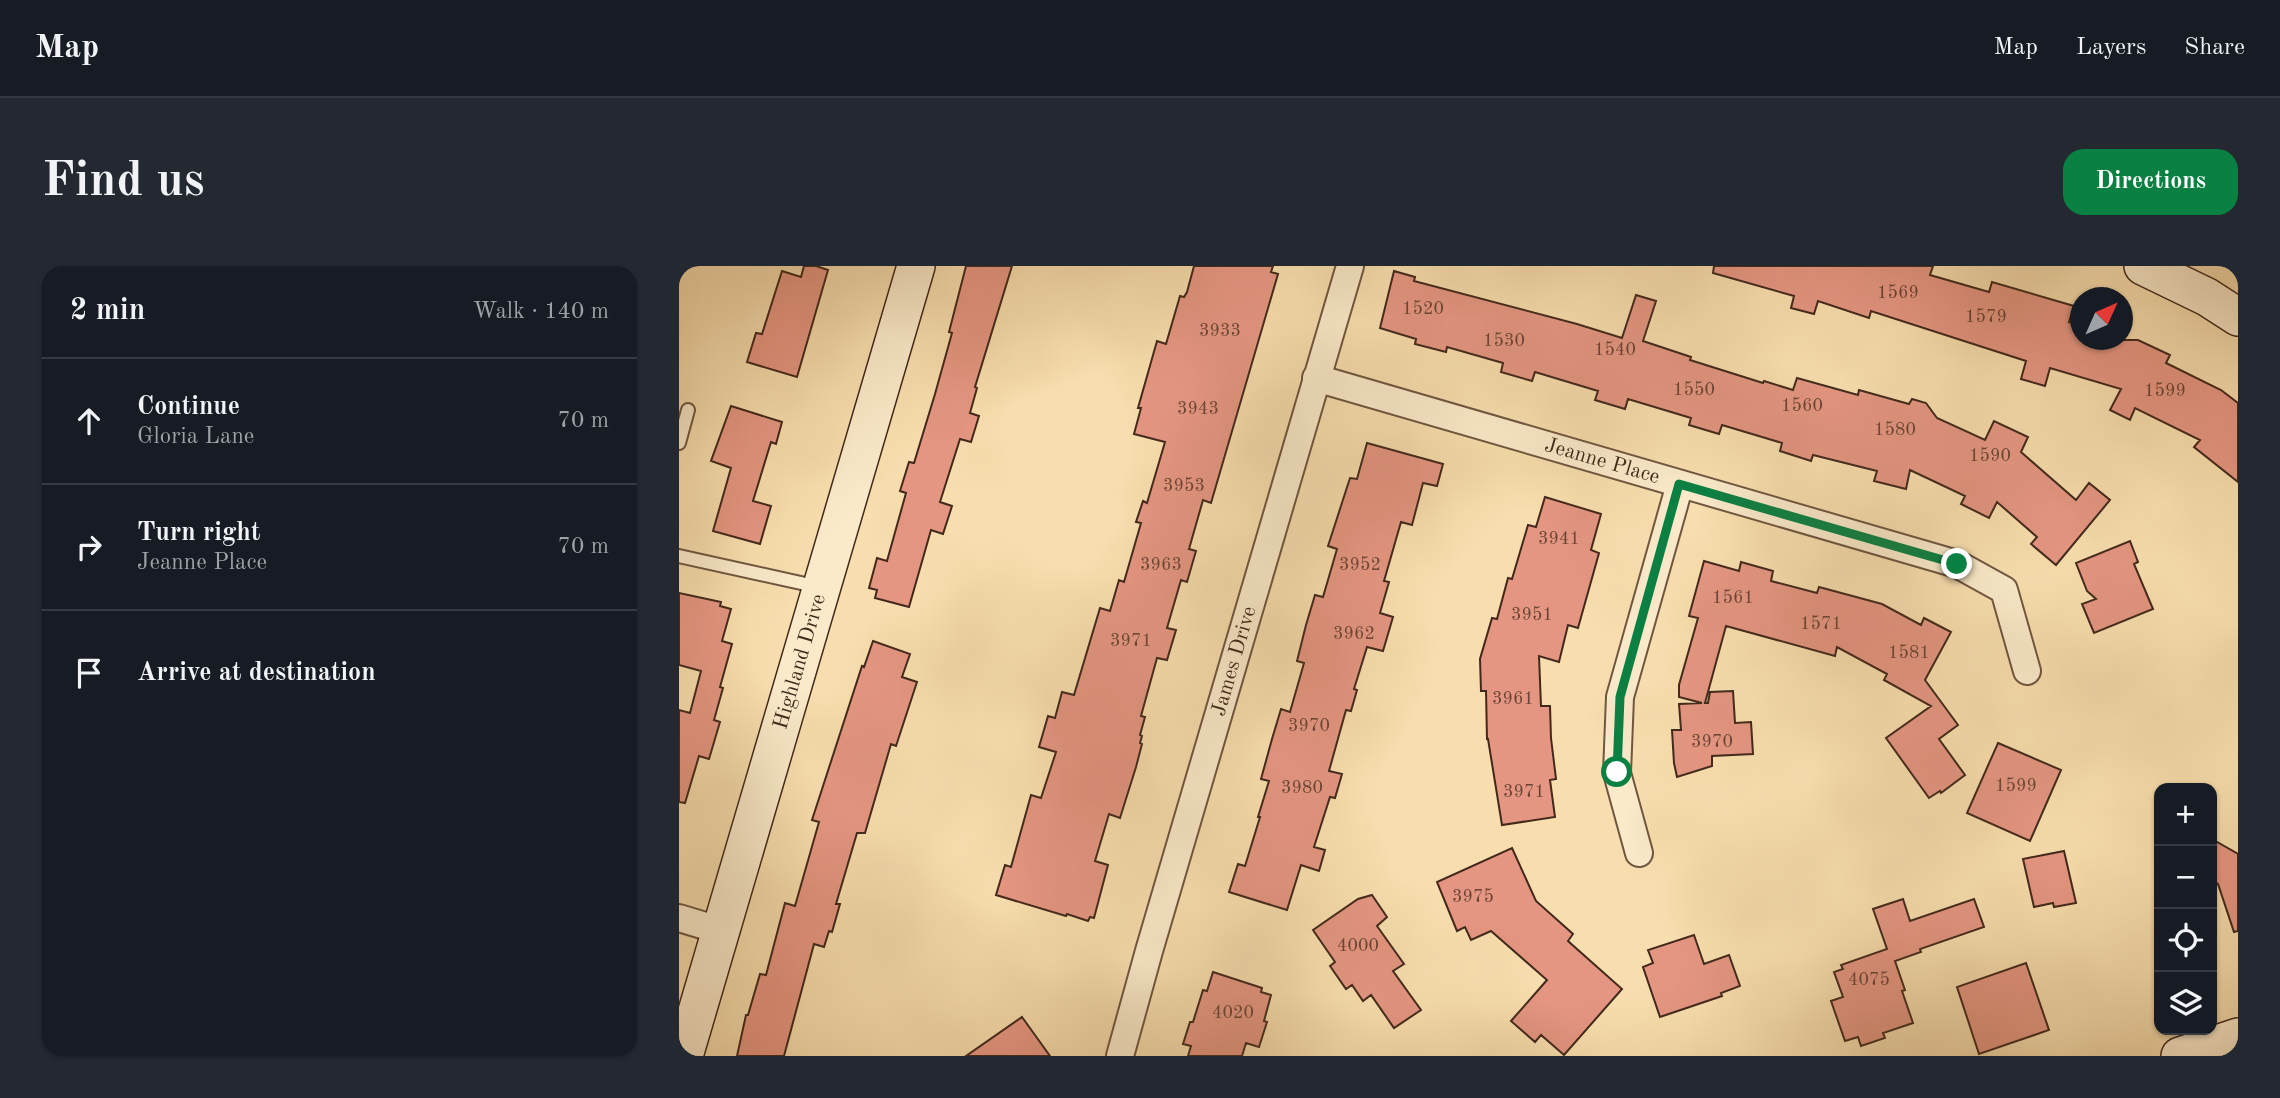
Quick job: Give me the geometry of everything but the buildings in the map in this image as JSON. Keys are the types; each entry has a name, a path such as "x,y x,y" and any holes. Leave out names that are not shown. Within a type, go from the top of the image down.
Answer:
{"street":[{"name":"Highland Drive","path":"684,1056 916,266"},
{"name":"James Drive","path":"1120,1056 1350,266"},
{"path":"2143,266 2207,297 2238,317"},
{"name":"Jeanne Place","path":"1316,379 1957,564 2004,590 2027,671"},
{"path":"1639,853 1617,772 1620,697 1679,484"},
{"path":"679,918 722,931"},
{"path":"2180,1056 2238,1037"}],"lane":[{"path":"679,443 688,410"},
{"path":"679,556 822,587"}],"route":[{"path":"1617,772 1620,697 1679,484 1957,564"}]}
